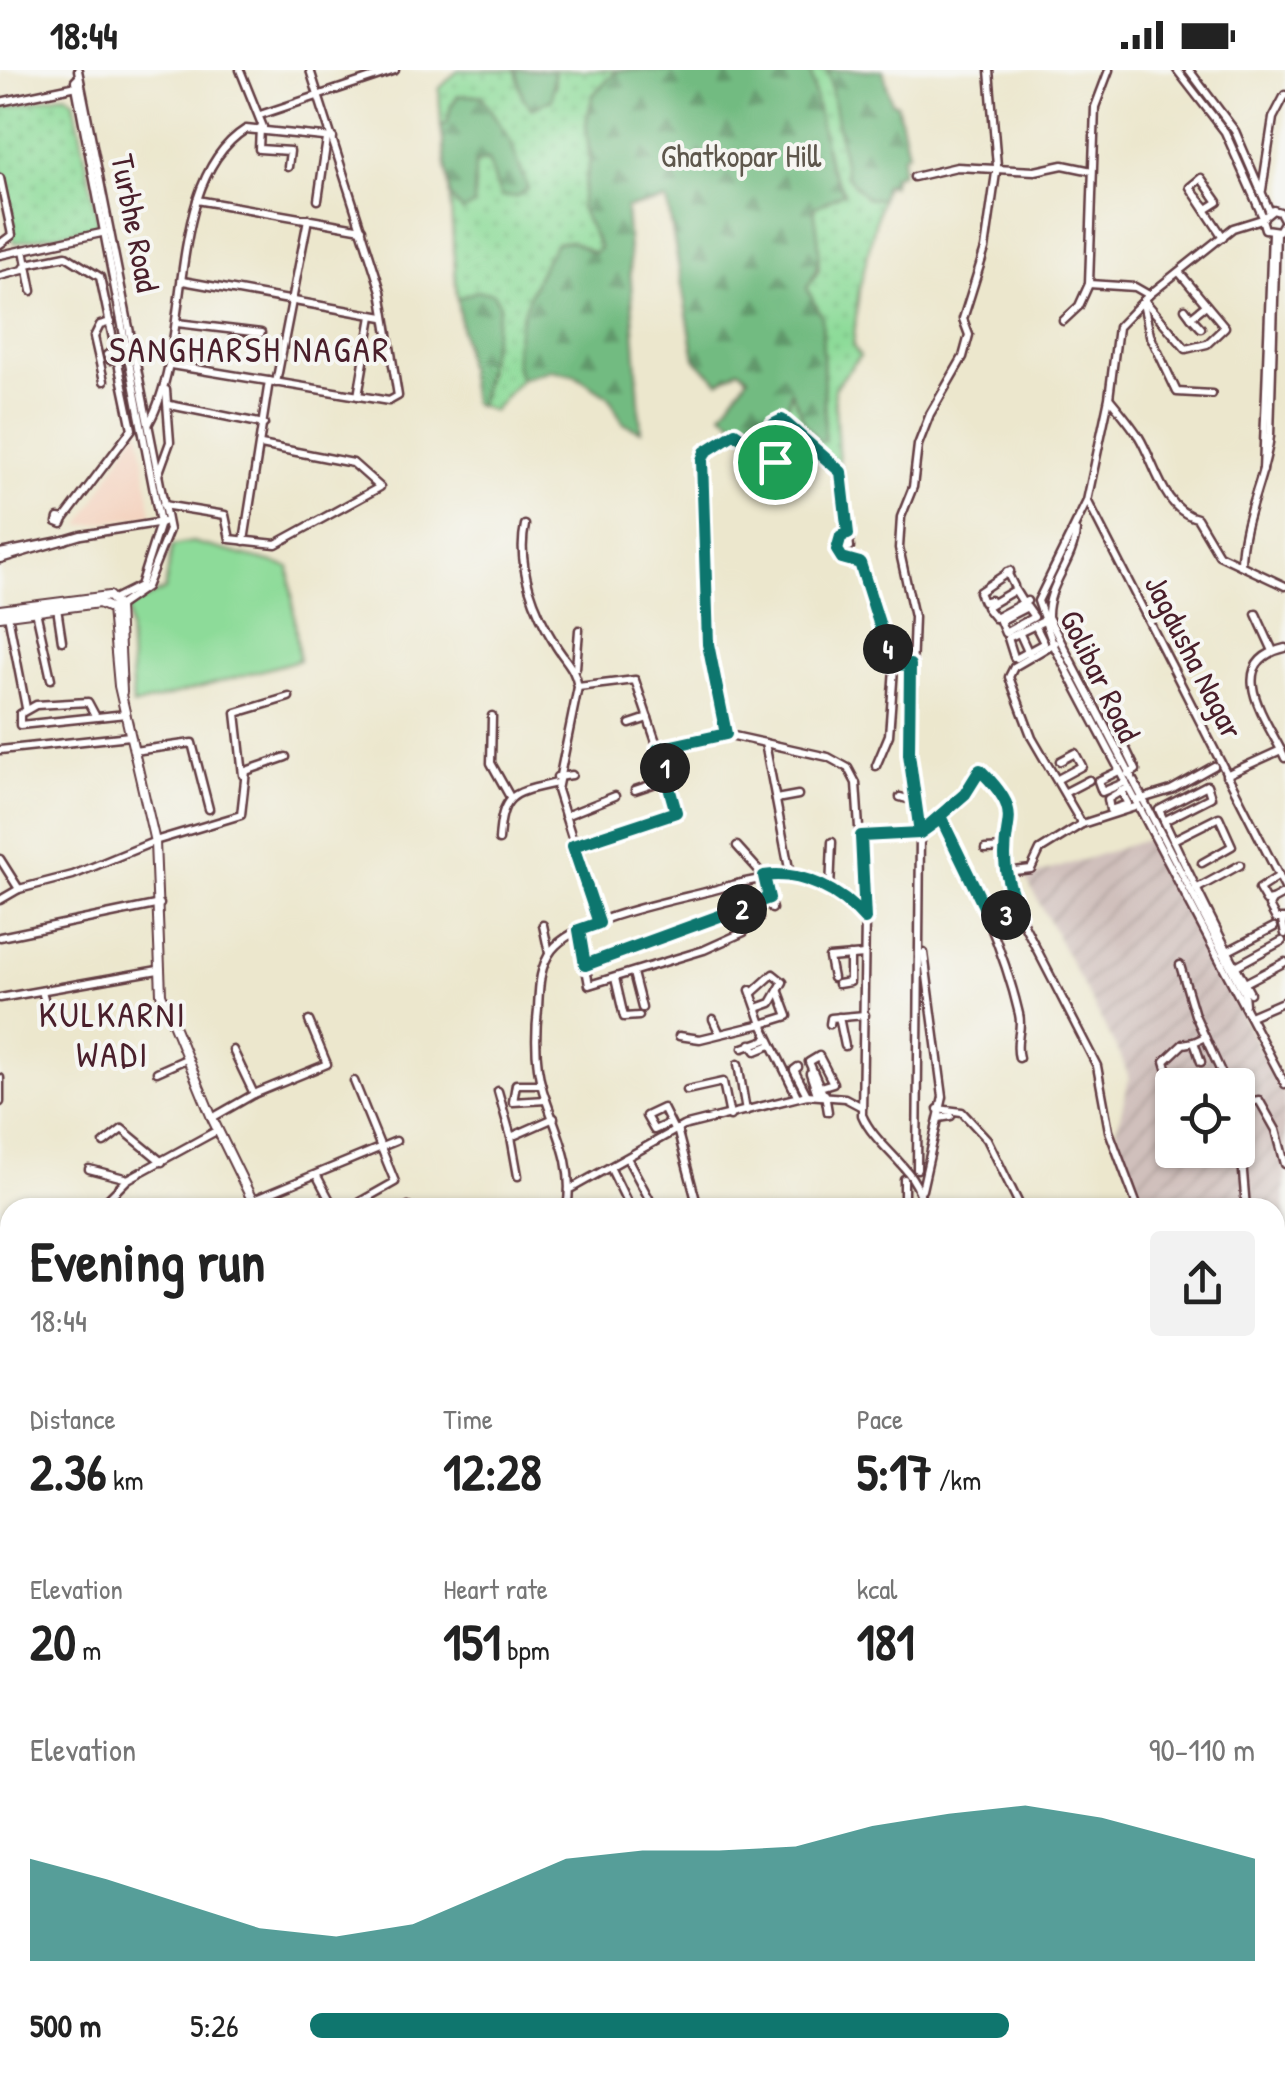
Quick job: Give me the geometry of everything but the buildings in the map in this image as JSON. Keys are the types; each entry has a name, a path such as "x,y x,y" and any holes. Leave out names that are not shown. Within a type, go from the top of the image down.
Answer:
{"main road":[{"path":"2,613 102,595 112,605 122,692 155,842 161,904 161,994 212,1118 251,1198"},
{"path":"2,613 112,605"}],"street":[{"path":"240,70 260,115 260,149 290,151 288,167"},
{"path":"170,365 389,401 398,396 362,229 310,70"},
{"path":"260,115 395,70"},
{"path":"922,1190 914,1173 921,932 920,833 909,754 914,617 899,548 901,517 930,414 963,357 969,335 963,319 984,249 997,166 989,70"},
{"path":"1063,321 1079,306 1089,284 1095,107 1109,70"},
{"path":"1177,70 1229,130 1246,182 1264,215"},
{"path":"1190,70 1229,130 1262,192"},
{"path":"78,73 163,522"},
{"path":"1188,84 1195,78"},
{"path":"0,102 80,86"},
{"path":"1274,232 1263,226 1262,192 1273,118 1285,95"},
{"path":"148,424 166,389 198,200 229,142 246,129 262,128 330,139"},
{"path":"318,200 330,139"},
{"path":"914,177 957,167 997,166 1035,171 1063,165 1092,171"},
{"path":"1246,182 1255,177"},
{"path":"0,178 12,235 0,244"},
{"path":"1197,197 1206,209 1218,200 1201,178 1189,185 1196,202 1223,237"},
{"path":"198,200 362,229"},
{"path":"1242,565 1242,540 1264,472 1270,402 1274,232 1285,222 1280,212 1264,215"},
{"name":"Golibar Road","path":"1264,215 1223,237 1145,299 1118,328 1110,398 1087,500 1076,531 1066,538 1041,588 1041,619 1114,752 1123,780 1230,969 1285,1084"},
{"path":"244,541 272,382 293,302 308,219"},
{"path":"0,255 108,232"},
{"path":"24,250 32,292"},
{"path":"27,264 66,256 100,278 132,429 62,522 65,539"},
{"path":"0,276 24,270 27,264"},
{"path":"1089,284 1136,287 1186,349 1207,344 1225,327 1178,272"},
{"path":"183,280 384,317"},
{"path":"1145,299 1150,334 1176,392 1212,394"},
{"path":"1191,317 1206,304"},
{"path":"1185,309 1201,328"},
{"path":"358,396 372,316"},
{"path":"104,381 94,337 100,324 111,322"},
{"path":"177,323 261,333"},
{"path":"116,354 131,351"},
{"path":"112,605 140,586 163,522 148,424 131,351"},
{"path":"157,476 170,442 166,389"},
{"path":"1110,398 1141,440 1169,498 1186,516 1197,518 1218,554 1285,586"},
{"path":"170,405 264,424"},
{"path":"726,734 706,612 702,484 705,452 735,433 775,462 774,424 787,423 841,472 848,534 841,536 842,546 837,550 842,558 860,563 892,664 889,735 876,766"},
{"path":"163,506 225,516 228,537 276,544 380,487 353,462 261,445"},
{"name":"Jagdusha Nagar","path":"1087,500 1285,891"},
{"path":"0,556 65,539 163,522"},
{"path":"526,525 522,557 533,598 547,631 576,670"},
{"path":"1076,531 1074,546 1048,596 1041,619 1044,643 1014,666 1009,686 1032,738 1082,824"},
{"path":"1054,566 1061,574"},
{"path":"1016,585 985,603 980,595 1009,571 1025,602"},
{"path":"1025,602 994,618 986,607 1014,590 1041,619"},
{"path":"1025,606 1041,619 1008,634 1000,623 1025,606"},
{"path":"57,608 62,640"},
{"path":"36,611 51,679"},
{"path":"2,613 26,708"},
{"path":"1256,614 1274,651"},
{"path":"1041,619 1006,640 1016,658 1056,642"},
{"path":"578,630 578,687 557,780 573,846 599,923"},
{"path":"1019,632 1030,655"},
{"path":"1226,775 1283,754 1252,694 1256,669 1274,651 1285,648"},
{"path":"892,664 910,665"},
{"path":"573,846 676,812 635,680 578,687"},
{"path":"0,900 19,889 73,875 155,842 241,815 246,808 236,713 289,697"},
{"path":"96,717 88,702 26,708 20,714 20,725 128,714"},
{"path":"492,716 491,763 510,797"},
{"path":"1110,716 1136,770 1123,780"},
{"path":"630,724 648,718"},
{"path":"658,749 726,734 828,757 848,768 856,784 865,919 862,1107 871,1135 914,1173 923,1198"},
{"path":"0,750 130,736"},
{"path":"134,751 192,743 209,809"},
{"path":"765,744 790,874"},
{"path":"1058,779 1082,766 1075,753 1060,761"},
{"path":"243,777 250,768 286,757"},
{"path":"1006,872 1032,870 1040,850 1082,824 1170,790 1214,766"},
{"path":"861,836 920,833 941,818 980,770 1008,806 1012,820 1006,872 1019,915 1097,1066 1109,1131 1134,1198"},
{"path":"500,840 501,808 510,797 572,775"},
{"path":"635,790 668,778"},
{"path":"1066,792 1089,780"},
{"path":"1164,821 1211,797 1207,785 1159,808 1164,821 1172,840 1228,951 1230,969 1250,993"},
{"path":"776,800 798,795"},
{"path":"565,816 615,796"},
{"path":"900,797 915,801"},
{"path":"1172,840 1219,817 1232,846 1202,863"},
{"path":"941,818 954,837 988,915 1020,1020 1014,1041 1018,1058"},
{"path":"830,890 832,842"},
{"path":"737,846 764,876 772,909"},
{"path":"985,849 1007,848"},
{"path":"0,859 19,889"},
{"path":"1196,889 1240,865"},
{"path":"570,1198 572,1188 564,1144 541,1084 537,1016 541,971 549,954 579,930 764,876 790,874 830,890 865,919"},
{"path":"1279,876 1260,886 1266,901 1285,891"},
{"path":"585,965 769,898"},
{"path":"1230,969 1283,937 1284,919 1276,918 1269,906 1272,900"},
{"path":"0,937 161,904"},
{"path":"988,915 1019,915"},
{"path":"579,930 589,984 729,940 759,919"},
{"path":"543,925 549,954"},
{"path":"1228,951 1274,926"},
{"path":"921,932 943,1097 936,1133"},
{"path":"850,956 850,982 835,981 829,958 850,956 864,955"},
{"path":"1245,983 1285,962"},
{"path":"1180,964 1220,1068"},
{"path":"850,967 864,967"},
{"path":"0,998 158,970"},
{"path":"615,978 624,1017 641,1012 633,973"},
{"path":"758,1008 771,1003 779,992 783,982 774,974 751,992 769,1042 797,1096"},
{"path":"42,990 45,1002"},
{"path":"680,1036 700,1039 788,1016 779,992"},
{"path":"1250,1016 1285,1001"},
{"path":"845,1046 843,1024 836,1022 864,1015"},
{"path":"713,1019 720,1032"},
{"path":"212,1118 254,1094 327,1064 309,1022"},
{"path":"1166,1068 1165,1061 1176,1049 1206,1037"},
{"path":"742,1048 752,1044 756,1052 769,1042"},
{"path":"1194,1042 1201,1062"},
{"path":"233,1050 254,1094"},
{"path":"821,1093 833,1083 819,1056 809,1062 828,1112"},
{"path":"157,1072 186,1058"},
{"path":"738,1064 746,1111"},
{"path":"807,1095 794,1070 802,1066 821,1093"},
{"path":"0,1078 0,1102"},
{"path":"354,1081 394,1185 369,1198"},
{"path":"688,1090 723,1082 730,1116"},
{"path":"803,1085 812,1082"},
{"path":"541,1084 516,1084 514,1102 546,1100"},
{"path":"498,1091 518,1176"},
{"path":"572,1188 674,1127 821,1093 845,1098 862,1107"},
{"path":"1255,1101 1259,1100 1276,1130 1285,1164"},
{"path":"938,1108 962,1112 986,1139 1016,1198"},
{"path":"907,1198 936,1120 940,1114 951,1116"},
{"path":"511,1137 554,1118"},
{"path":"674,1127 695,1198"},
{"path":"104,1143 122,1129 162,1162"},
{"path":"109,1198 128,1179 218,1130"},
{"path":"268,1198 396,1141"},
{"path":"627,1158 649,1198"},
{"path":"610,1167 625,1198"},
{"path":"1243,1168 1245,1198"},
{"path":"89,1169 128,1179"},
{"path":"318,1176 329,1198"}],"shaded area":[{"path":"137,429 152,515 80,526"},
{"path":"1148,839 1285,1095 1285,1198 1143,1198 1116,1133 1129,1078 1026,878"}],"green space":[{"path":"458,70 516,70 523,98 555,87 554,70 618,70 593,95 586,124 590,160 580,208 600,248 594,253 571,241 557,243 524,310 516,348 521,379 493,411 479,406 488,370 461,299 457,299 450,196 462,211 475,164 488,159 501,197 492,115 481,95 451,106 447,124 441,125 439,89"},
{"path":"516,70 554,70 552,99 532,109 523,98"},
{"name":"Ghatkopar Hill","path":"618,70 810,70 829,166 844,192 814,208 819,259 807,288 822,317 825,441 819,442 805,424 791,391 788,407 775,419 767,448 722,413 748,377 739,369 719,382 695,359 667,200 626,208 641,431 623,423 609,397 575,375 551,370 521,379 516,348 519,329 531,291 556,243 570,241 594,253 600,248 580,208 590,160 586,124 593,95"},
{"path":"810,70 828,70 866,198 881,199 859,290 853,346 860,356 834,389 839,465 833,466 784,415 790,390 796,394 805,424 825,441 822,317 807,288 819,270 813,208 844,192 829,166"},
{"path":"828,70 883,70 892,103 897,104 908,153 903,155 901,173 894,175 891,186 885,185 881,199 866,198 846,175"},
{"path":"66,94 74,100 99,226 14,243 0,167 0,109"},
{"path":"481,95 510,140 528,189 517,197 501,197 488,160 475,163 474,205 462,211 450,196 441,125 447,124 458,96"},
{"path":"476,291 493,293 500,305 479,406 472,403 457,299"},
{"path":"192,542 289,567 299,660 133,706 128,607 165,590 172,546"}],"district":[{"name":"SANGHARSH NAGAR","path":"250,350"},
{"name":"KULKARNI WADI","path":"113,1035"}],"route":[{"path":"775,462 735,433 705,452 702,484 708,644 726,734 658,749 678,807 676,812 573,846 599,923 579,930 585,965 769,898 764,876 781,873 830,890 865,919 861,836 920,833 941,818 988,915 1019,915 1006,872 1012,820 996,786 980,770 965,794 920,833 909,754 910,665 892,664 880,613 860,563 846,561 837,550 842,546 841,536 848,534 840,490 841,472 782,420 774,424 775,462"}]}
